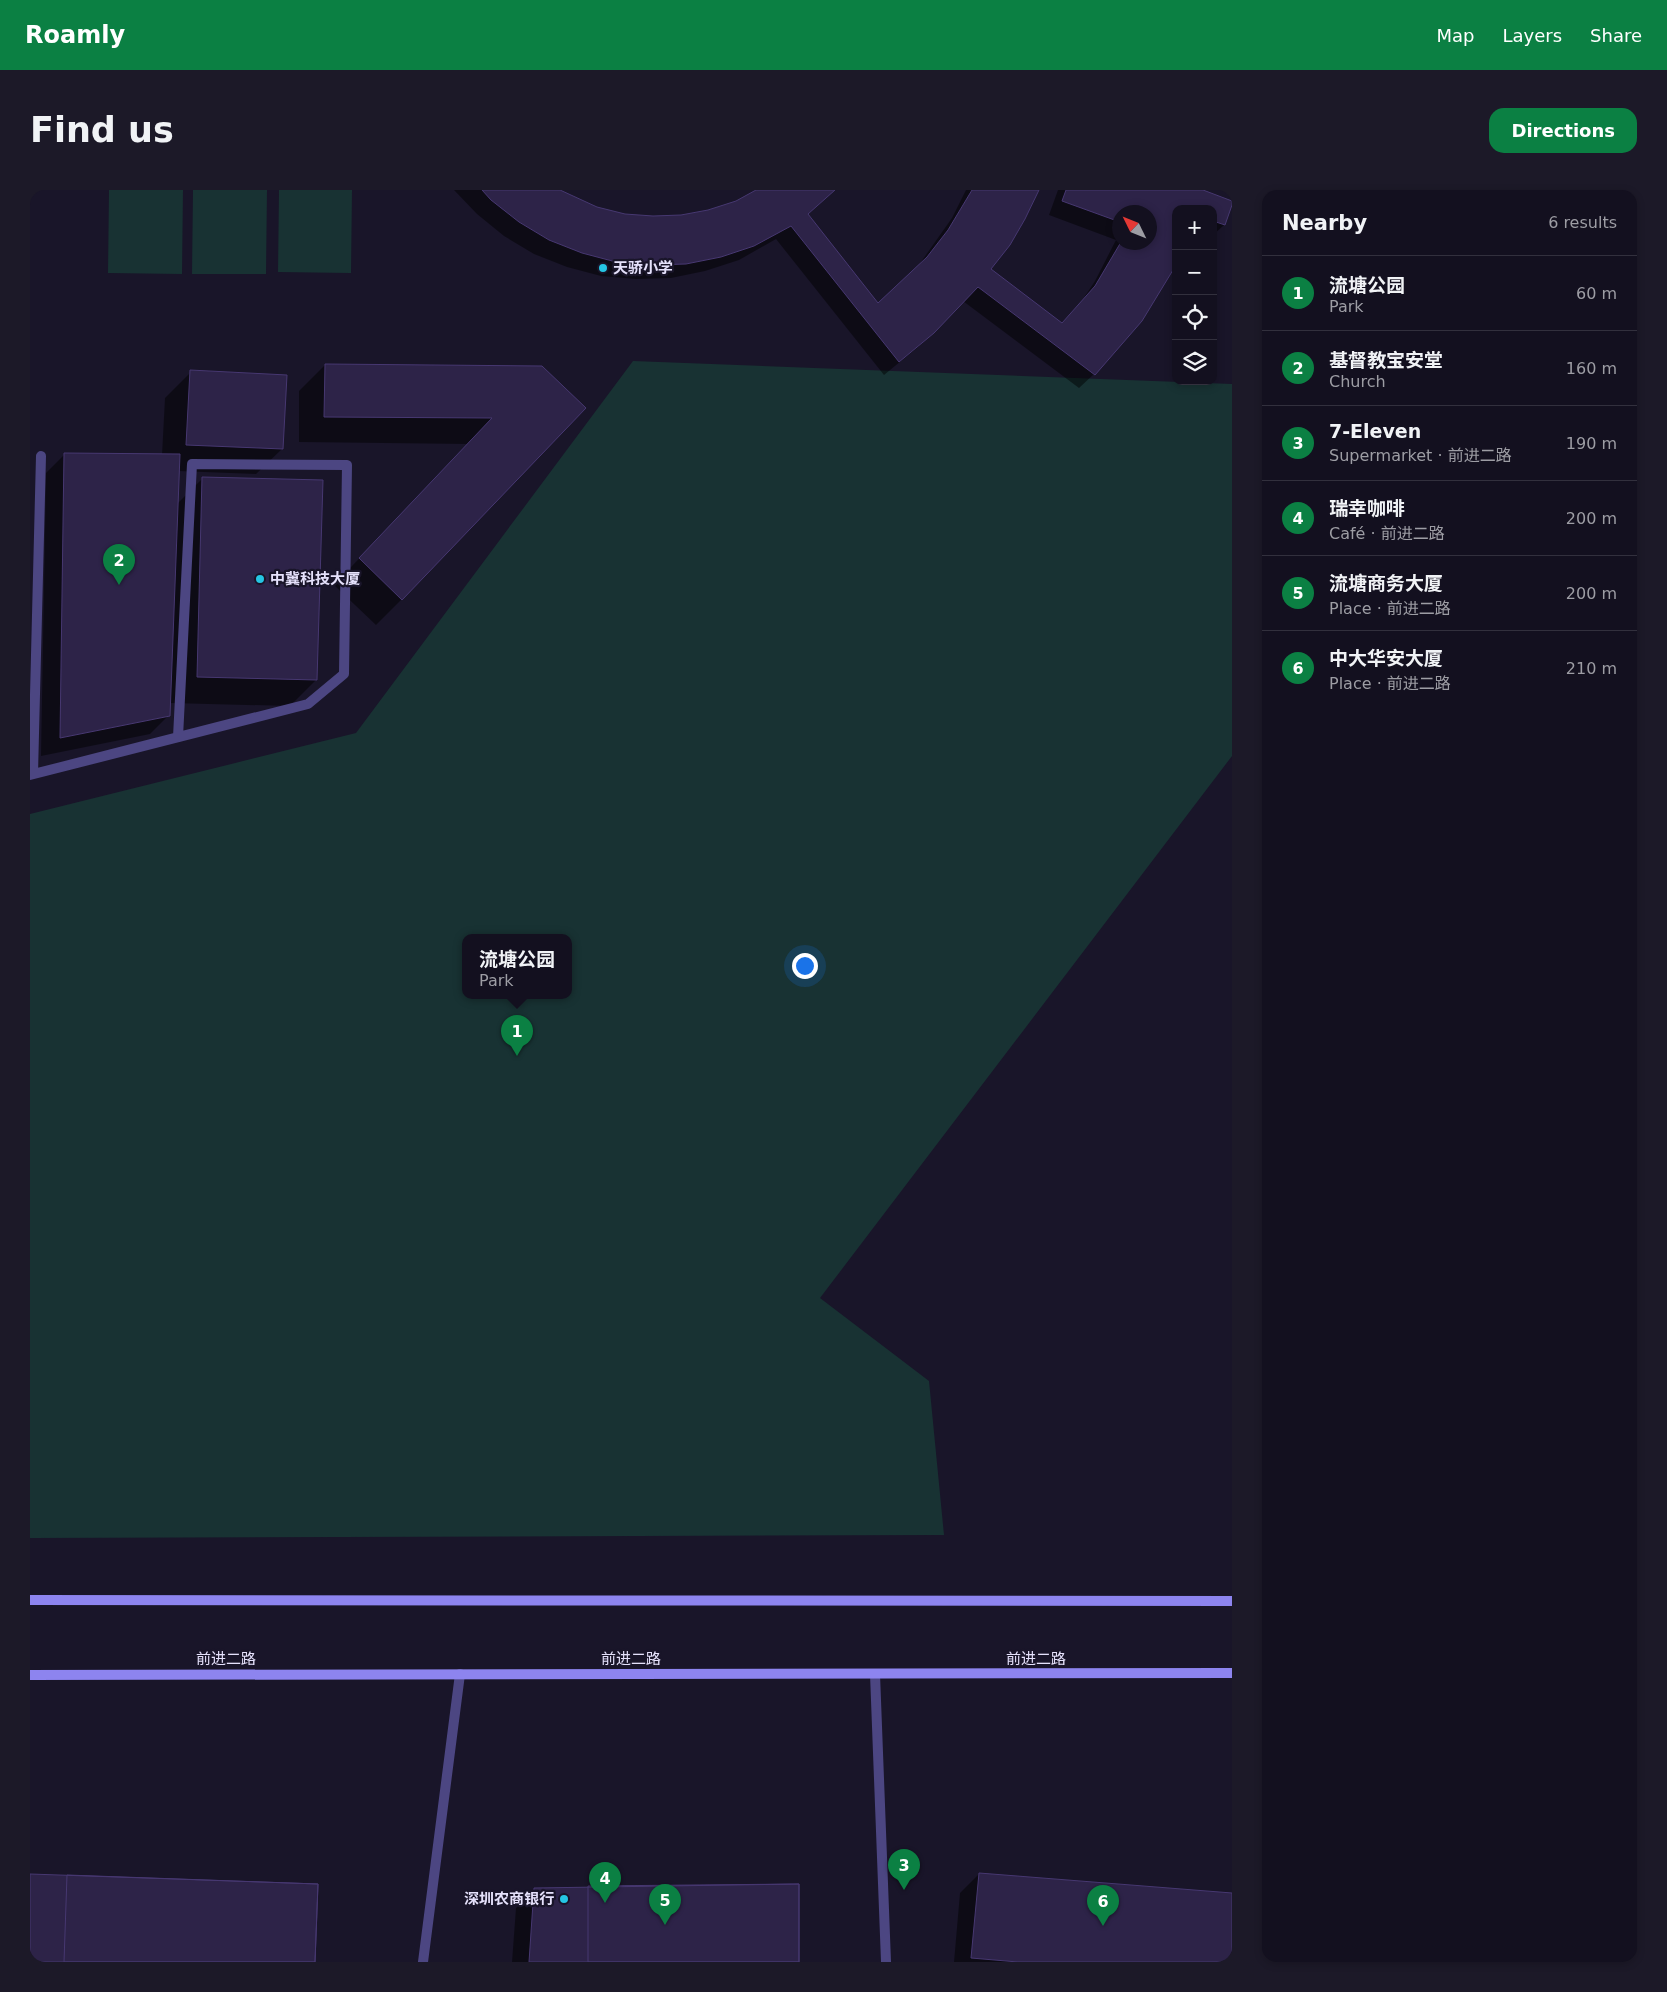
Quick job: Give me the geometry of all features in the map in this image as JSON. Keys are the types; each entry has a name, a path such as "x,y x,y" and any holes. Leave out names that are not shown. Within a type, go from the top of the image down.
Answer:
{"main road":[{"path":"30,1600 1232,1601"},
{"name":"前进二路","path":"30,1674 1232,1673"}],"street":[{"path":"41,456 32,775 308,704 344,674 348,466 192,464 178,737"},
{"path":"423,1962 460,1674"},
{"path":"875,1674 886,1962"}],"green space":[{"path":"109,190 183,190 182,274 108,273"},
{"path":"193,190 267,190 266,274 192,274"},
{"path":"279,190 352,190 351,273 278,272"},
{"path":"633,361 1172,382 1172,385 1232,384 1232,756 820,1298 929,1381 944,1535 30,1538 30,814 356,733"}],"building":[{"path":"482,190 560,190 597,207 625,214 653,216 681,215 708,210 736,201 756,190 835,190 808,214 878,303 927,257 948,230 972,190 1039,190 1010,245 991,269 1062,323 1095,286 1116,250 1157,250 1157,205 1112,205 1112,219 1062,201 1066,190 1203,190 1232,201 1232,205 1225,225 1217,222 1217,205 1172,205 1172,272 1142,321 1095,375 978,287 934,333 899,362 791,226 754,246 721,257 686,264 651,265 616,262 582,253 549,240 519,222 491,200"},
{"path":"325,364 542,366 586,408 402,600 359,558 492,418 324,417"},
{"path":"190,370 287,375 283,449 186,445"},
{"path":"64,453 180,454 170,716 60,738"},
{"name":"中冀科技大厦","path":"202,477 323,480 317,680 197,677"},
{"path":"979,1873 1232,1893 1232,1962 1018,1962 971,1958"},
{"path":"30,1874 318,1884 315,1962 30,1962"},
{"path":"67,1875 318,1884 315,1962 64,1962"},
{"path":"799,1884 799,1962 588,1962 588,1886"},
{"path":"799,1884 799,1962 529,1962 534,1888"}],"place":[{"name":"天骄小学","path":"603,268"},
{"name":"中冀科技大厦","path":"260,579"},
{"name":"基督教宝安堂","path":"119,585"},
{"name":"流塘公园","path":"517,1056"},
{"name":"7-Eleven","path":"904,1890"},
{"name":"深圳农商银行","path":"564,1899"},
{"name":"瑞幸咖啡","path":"605,1903"},
{"name":"流塘商务大厦","path":"665,1925"},
{"name":"中大华安大厦","path":"1103,1926"}]}
